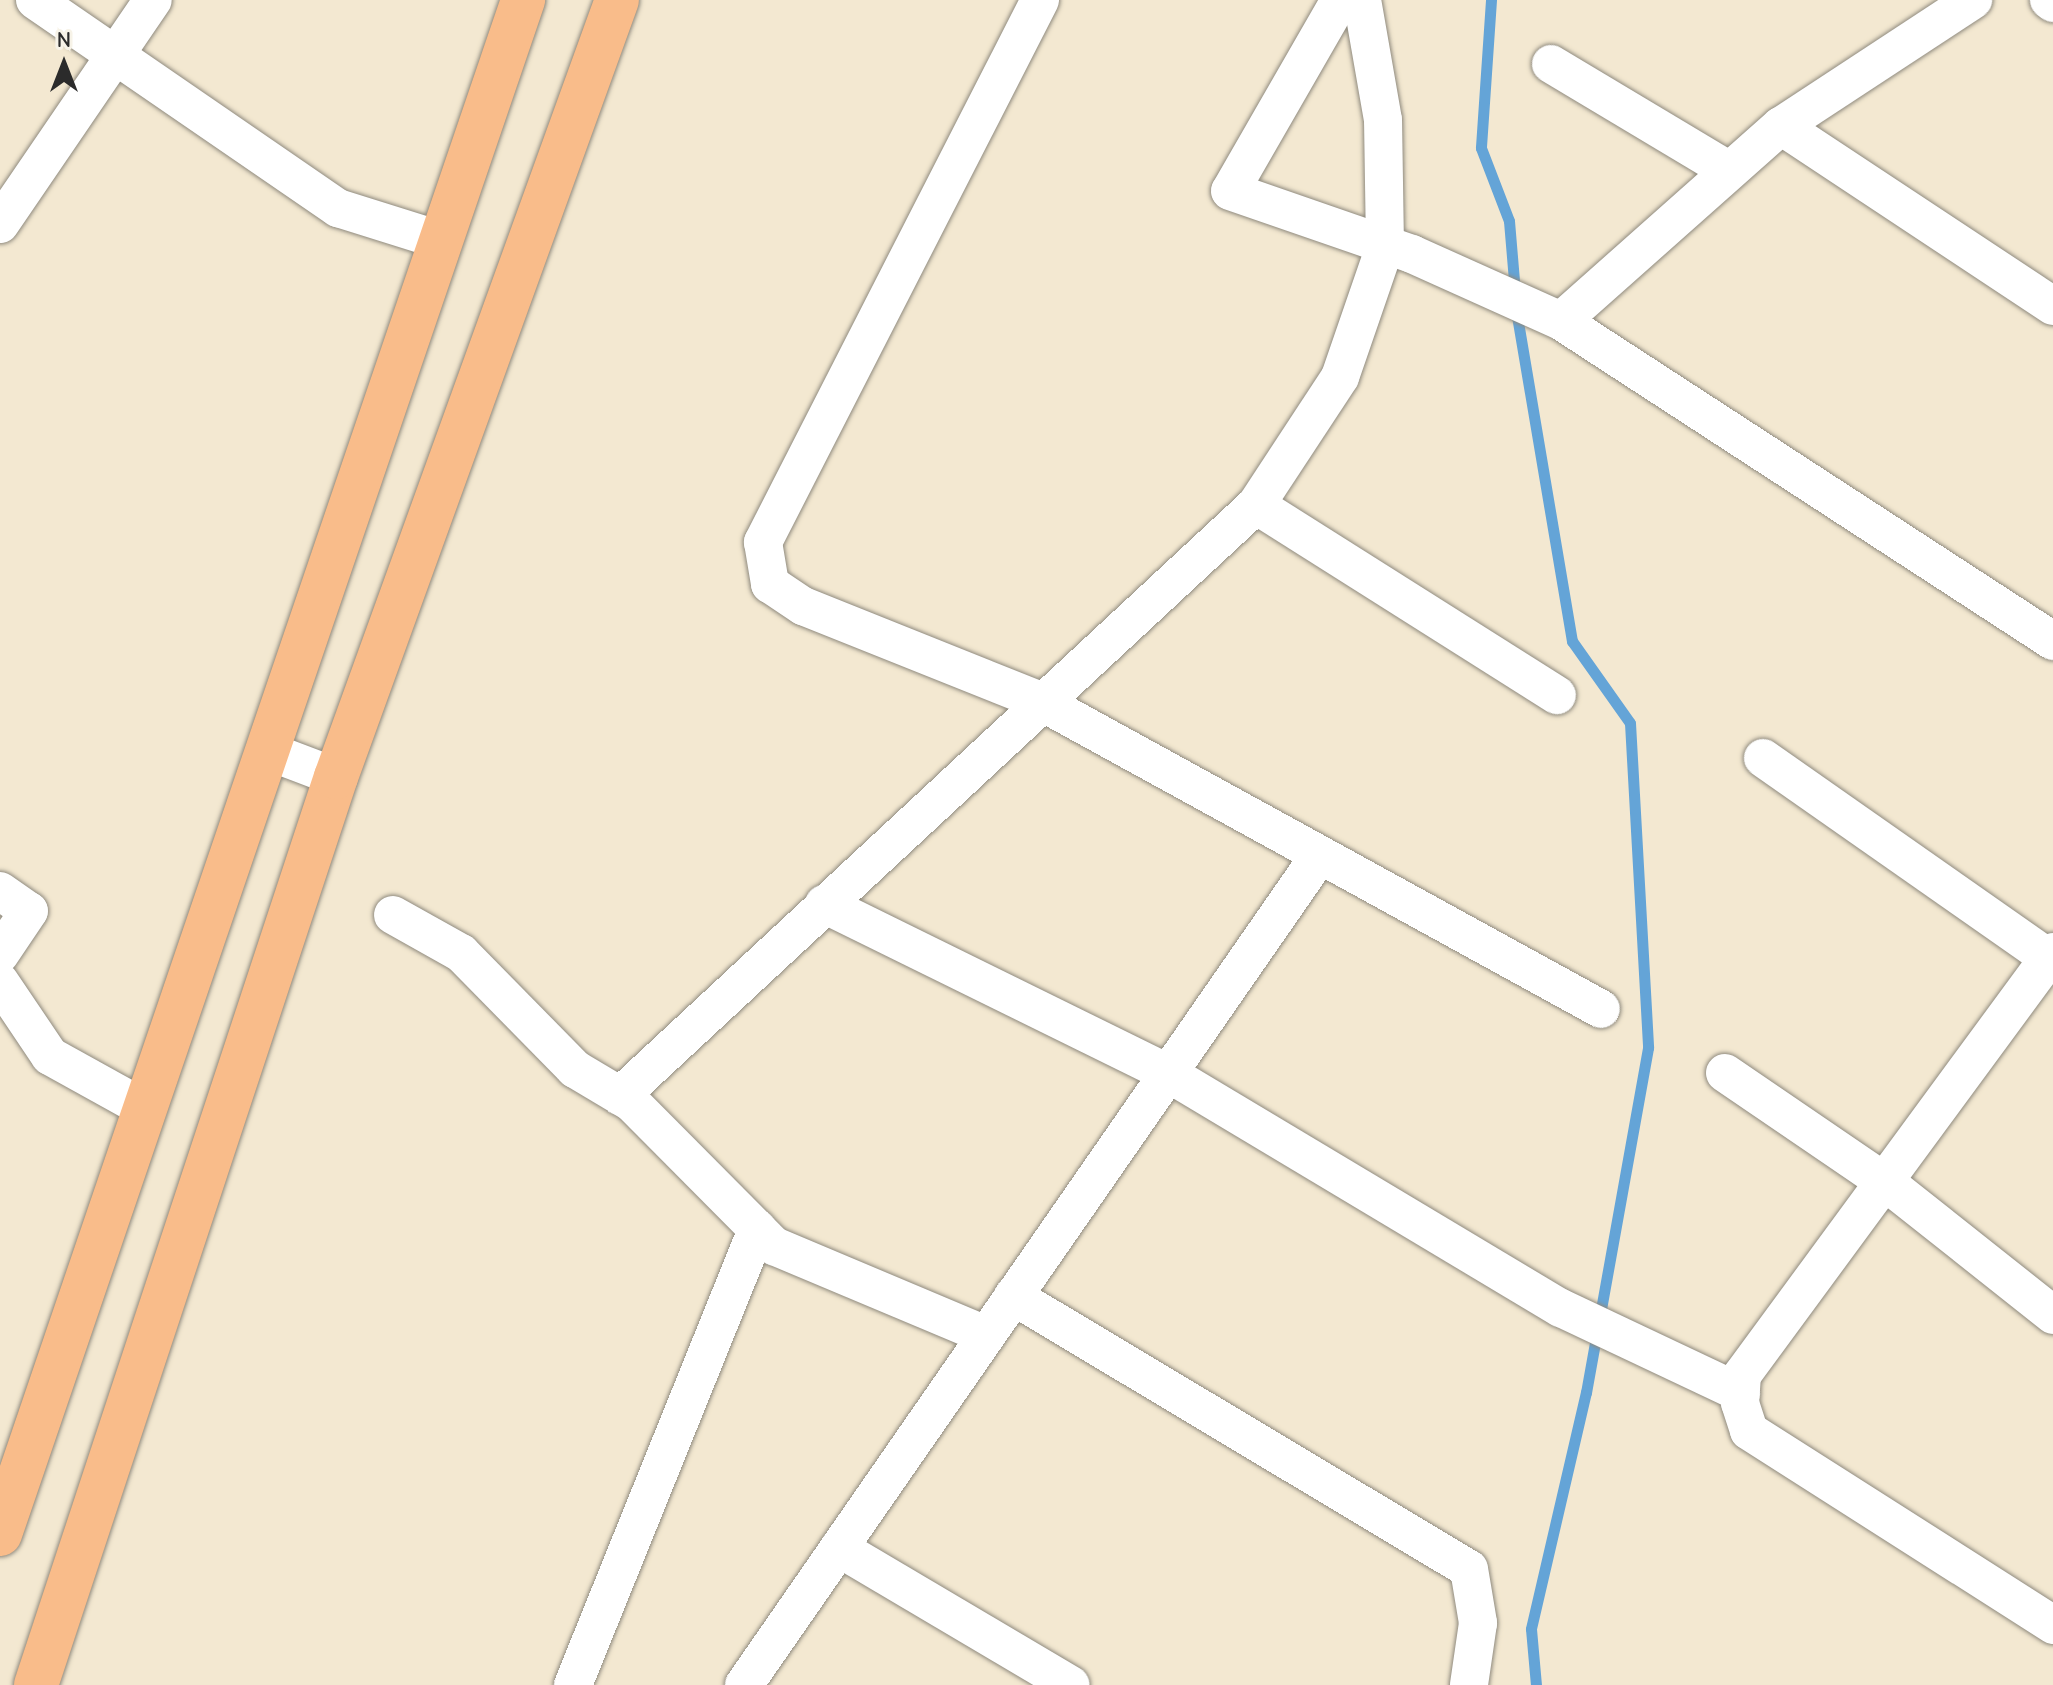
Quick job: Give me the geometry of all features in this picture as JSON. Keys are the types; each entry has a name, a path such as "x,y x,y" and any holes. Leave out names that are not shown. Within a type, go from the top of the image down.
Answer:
{"highway":[{"path":"0,1534 437,239 523,0"},
{"path":"36,1685 336,777 617,0"}],"street":[{"path":"35,0 338,208 437,239"},
{"path":"0,224 153,0"},
{"path":"1040,0 763,542 770,584 803,606 1038,700 1601,1009"},
{"path":"1340,0 1230,191 1398,250 1561,321 2053,641"},
{"path":"620,1096 1038,700 1256,505 1340,377 1398,250 1383,120 1362,0"},
{"path":"1561,321 1781,126 1973,0"},
{"path":"1551,64 1728,170"},
{"path":"1781,126 2053,306"},
{"path":"1256,505 1557,695"},
{"path":"265,750 336,777"},
{"path":"1763,758 2052,957 1888,1184 1742,1375 1741,1393 1749,1431 2053,1625"},
{"path":"744,1685 1166,1072 1319,856"},
{"path":"0,891 29,911 0,954"},
{"path":"824,904 1166,1072 1561,1308 1741,1393"},
{"path":"393,915 461,953 575,1069 620,1096 774,1246 986,1335"},
{"path":"0,982 50,1056 144,1108"},
{"path":"1725,1073 1888,1184 2053,1315"},
{"path":"573,1685 757,1229"},
{"path":"1013,1296 1469,1569 1478,1623 1469,1685"},
{"path":"839,1548 1071,1685"}],"waterway":[{"path":"1491,0 1481,148 1509,221 1515,293"},
{"path":"1516,310 1572,641 1630,723 1648,1048 1586,1392 1531,1629 1536,1685"}]}
